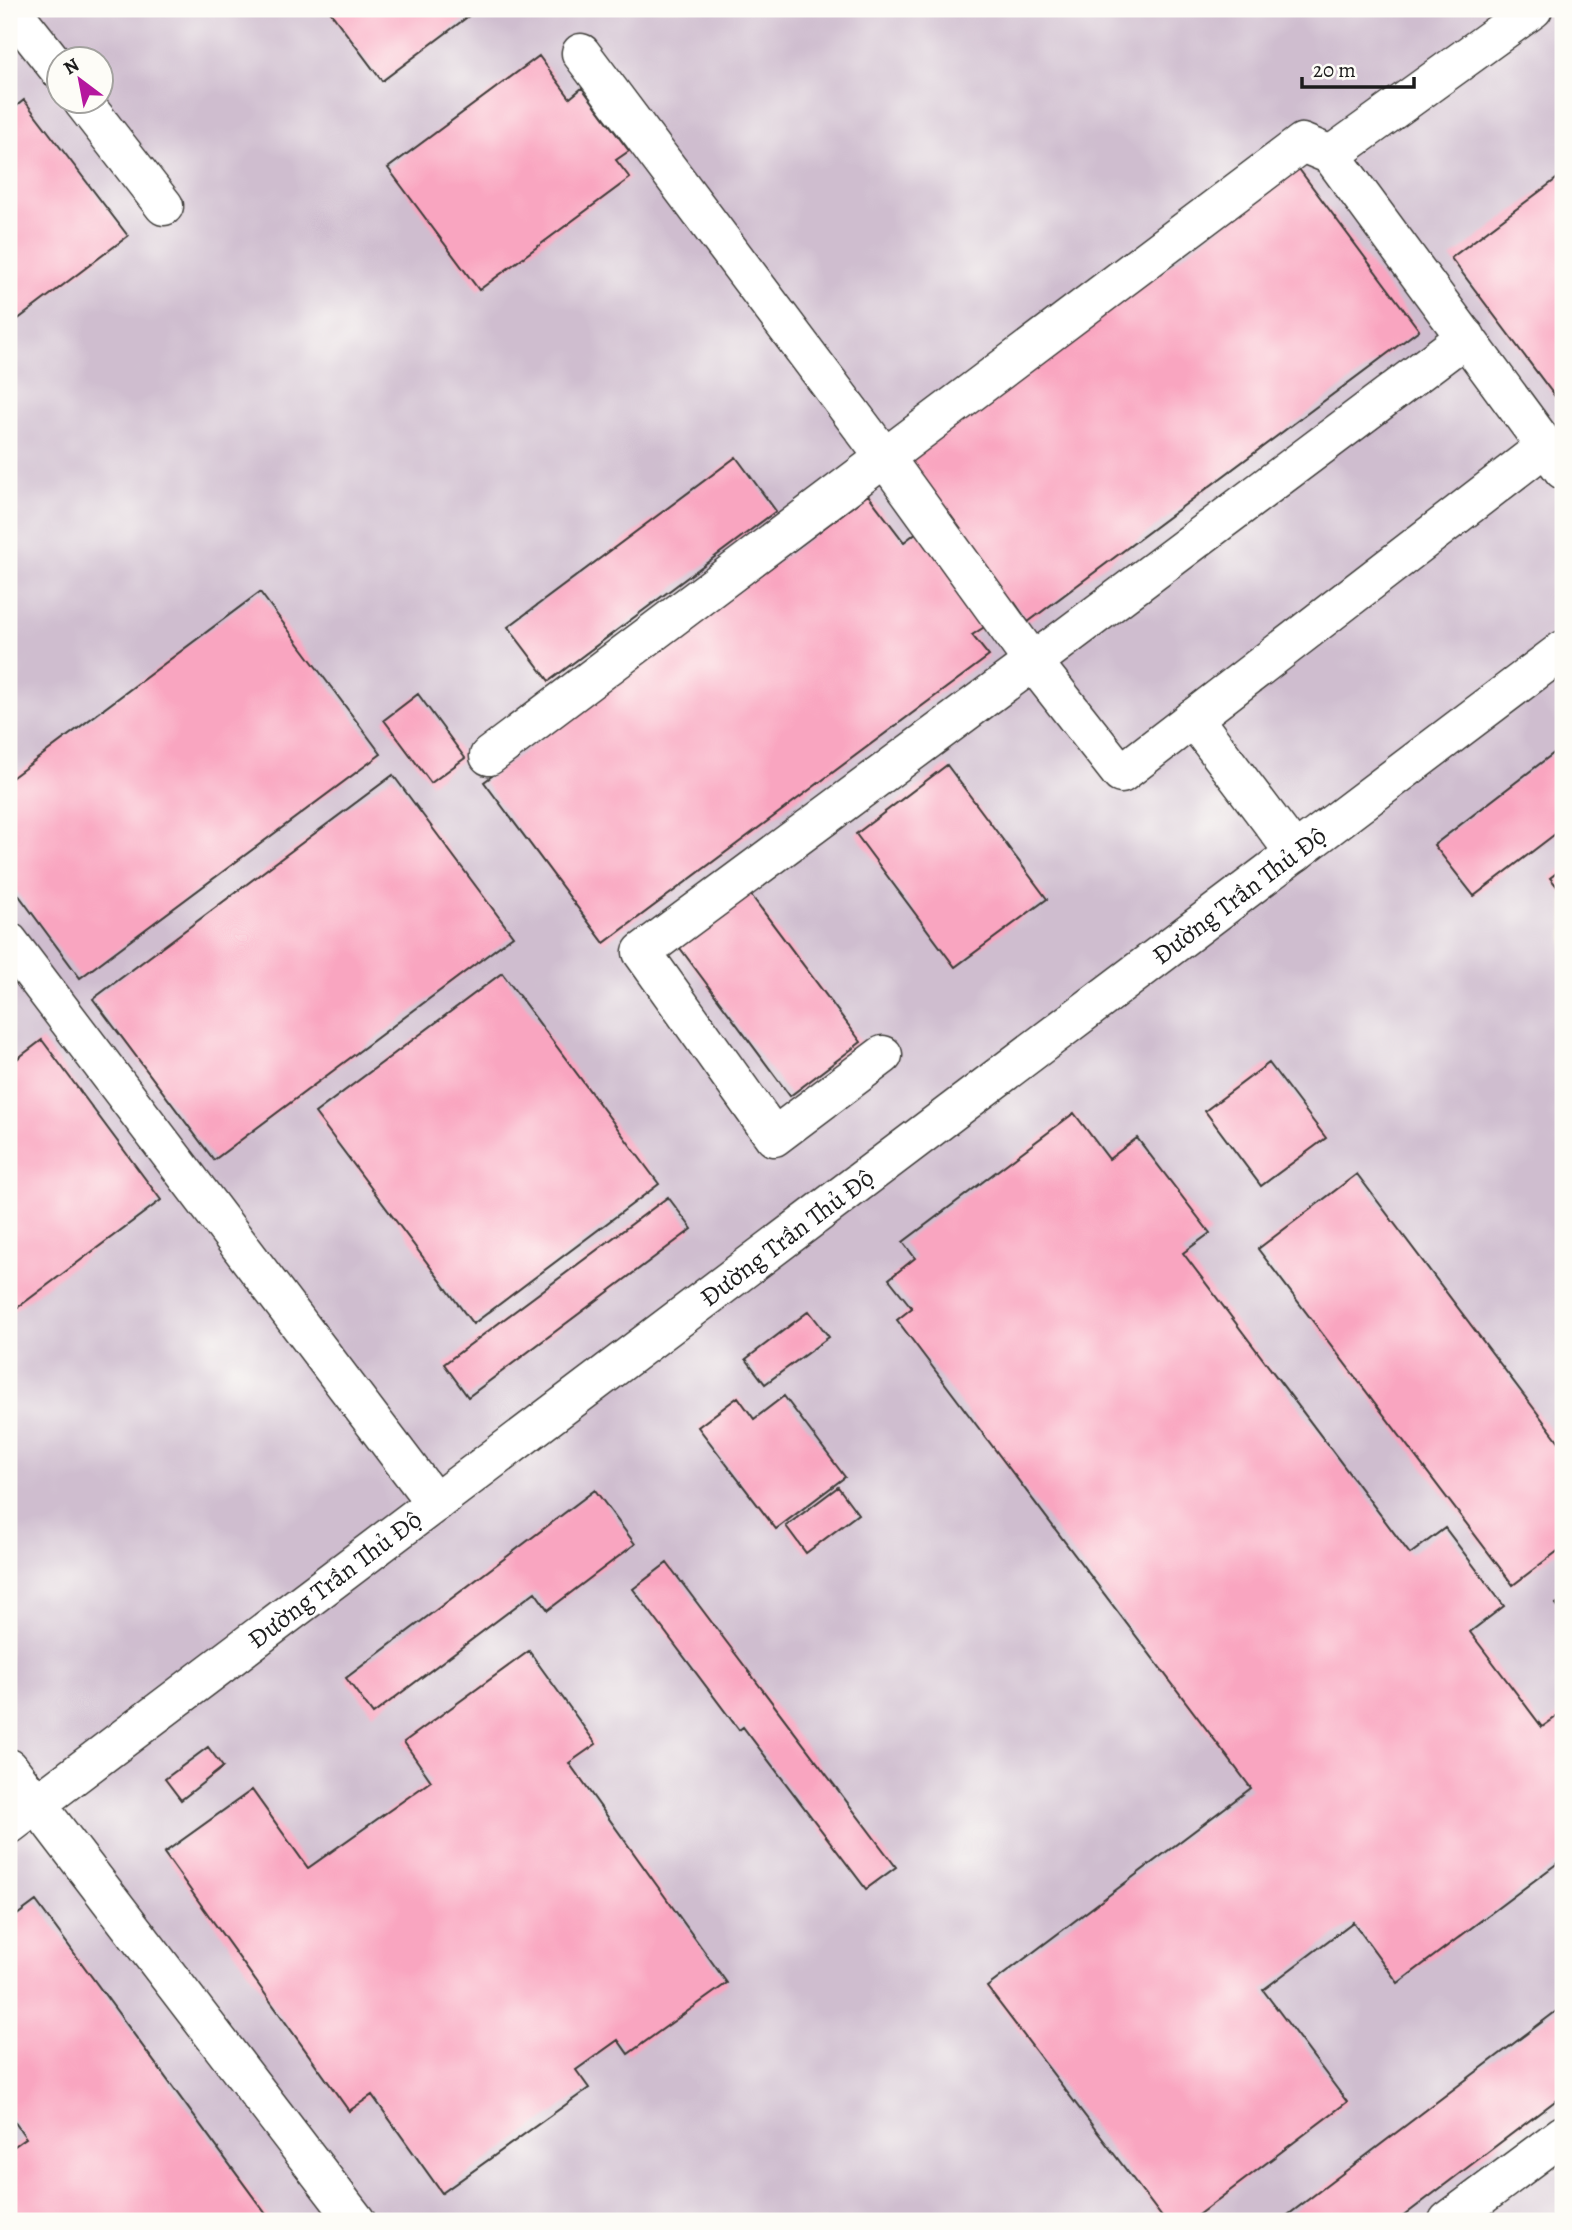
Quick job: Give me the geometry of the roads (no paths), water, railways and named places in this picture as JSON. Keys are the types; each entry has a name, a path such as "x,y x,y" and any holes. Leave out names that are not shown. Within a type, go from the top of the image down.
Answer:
{"street":[{"path":"11,9 46,54"},
{"path":"1331,155 1532,9"},
{"path":"489,756 884,458 1302,143 1331,155 1555,458 1194,718 1121,774 1033,662 884,458 581,53"},
{"path":"94,116 164,206"},
{"path":"883,1055 774,1137 642,952 1466,337"},
{"name":"Đường Trần Thủ Độ","path":"22,1815 1563,650"},
{"path":"1194,718 1295,853"},
{"path":"9,942 435,1503"},
{"path":"9,1768 22,1815 356,2221"},
{"path":"1448,2221 1563,2134"}]}
